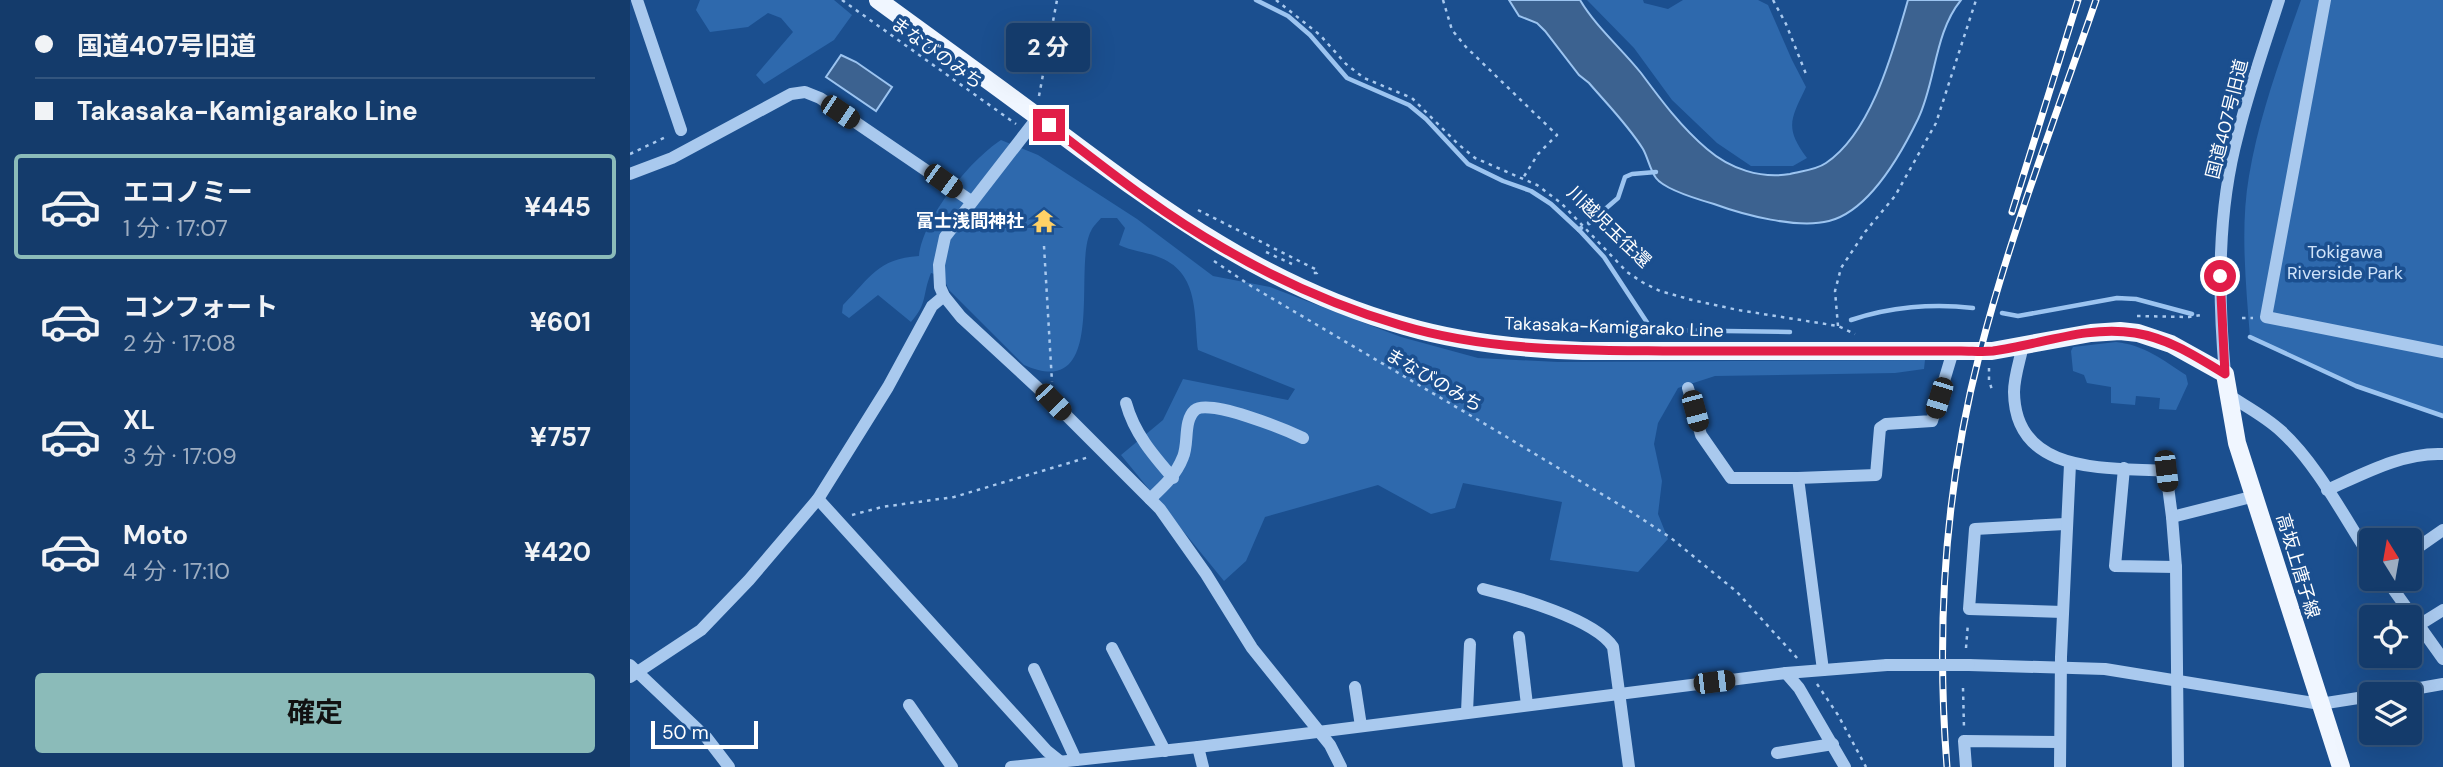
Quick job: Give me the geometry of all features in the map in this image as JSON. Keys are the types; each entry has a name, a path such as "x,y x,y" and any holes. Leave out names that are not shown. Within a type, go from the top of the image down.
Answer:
{"main road":[{"name":"Takasaka-Kamigarako Line","path":"878,0 1138,192 1222,248 1331,300 1380,319 1429,333 1503,346 1555,350 1992,351 2107,331 2138,333 2171,344 2225,374"},
{"name":"高坂上唐子線","path":"2225,374 2237,443 2341,767"}],"street":[{"path":"636,0 681,130"},
{"name":"国道407号旧道","path":"2225,374 2220,261 2226,194 2238,134 2279,0"},
{"path":"2325,0 2266,317 2443,352"},
{"path":"630,174 672,158 792,94 806,92 820,98 971,201"},
{"path":"1038,117 945,237 939,265 940,287 944,296 961,317 1053,402 1150,499 1206,574 1252,648 1330,745 1341,767"},
{"path":"729,767 706,737 633,672 701,630 749,580 818,499 888,387 932,306 944,296"},
{"path":"2023,345 2014,389 2017,414 2027,435 2038,447 2054,458 2070,464 2166,471 2176,567 2178,767"},
{"path":"1688,388 1701,435 1731,478 1876,474 1880,428 1886,424 1932,421 1953,351"},
{"path":"2227,394 2283,433 2327,490 2359,539"},
{"path":"1126,404 1130,421 1148,449 1172,478"},
{"path":"1150,499 1172,478 1185,454 1188,422 1194,411 1201,407 1239,413 1303,438"},
{"path":"2327,490 2403,459 2418,455 2443,454"},
{"path":"2060,767 2060,666 2070,464"},
{"path":"2124,468 2115,566 2176,567"},
{"path":"1798,478 1818,674"},
{"path":"2172,517 2255,496"},
{"path":"818,499 1047,751 1062,764"},
{"path":"2063,612 1969,609 1975,529 2065,524"},
{"path":"2422,545 2443,530"},
{"path":"1483,589 1591,627 1609,641 1613,647 1629,767"},
{"path":"2422,623 2443,610"},
{"path":"2422,629 2443,659"},
{"path":"1519,637 1527,705"},
{"path":"1467,712 1470,643"},
{"path":"1112,648 1165,751"},
{"path":"1011,767 1062,764 1076,760 1786,673 1818,674 1886,665 2060,666 2105,669 2320,704 2359,698"},
{"path":"1034,669 1076,760"},
{"path":"1786,673 1799,688 1845,767"},
{"path":"2422,688 2443,684"},
{"path":"1354,687 1361,726"},
{"path":"909,705 952,767"},
{"path":"1966,767 1964,741 2060,743"},
{"path":"1777,753 1833,744"},
{"path":"1198,747 1203,767"}],"path":[{"name":"まなびのみち","path":"842,0 1018,125"},
{"path":"1040,91 1057,0"},
{"name":"川越児玉往還","path":"1276,0 1321,34 1346,64 1364,78 1412,98 1475,158 1537,185 1561,203 1627,272 1642,282 1660,291 1692,300 1838,326 1852,334"},
{"path":"1443,0 1452,30 1466,47 1557,135 1538,154 1523,178"},
{"path":"1773,0 1806,74"},
{"path":"1838,326 1835,291 1841,268 1865,232 1895,196 1936,123 1976,0"},
{"path":"630,154 681,130"},
{"path":"1197,210 1317,270 1317,273 1310,273"},
{"path":"1044,246 1053,402"},
{"name":"まなびのみち","path":"1206,255 1251,286 1671,538 1737,593 1804,666"},
{"path":"1992,351 1989,364 1992,390"},
{"path":"839,522 859,512 954,497 1103,453"},
{"path":"1966,648 1969,609"},
{"path":"1818,674 1866,767"},
{"path":"1963,688 1964,741"}],"green space":[{"path":"700,0 834,0 852,15 834,40 764,84 756,75 793,32 781,18 768,13 748,27 710,32 696,10"},
{"path":"1587,0 1643,0 1644,3 1668,9 1683,0 1758,0 1768,5 1806,87 1792,123 1795,138 1807,158 1793,166 1751,166 1717,143 1672,100 1634,48"},
{"name":"Tokigawa Riverside Park","path":"2301,0 2443,0 2443,416 2356,386 2250,337 2244,236 2249,176 2278,65"},
{"path":"1001,140 1038,155 1137,219 1213,276 1270,287 1401,337 1478,358 1558,362 1925,360 1924,369 1895,373 1715,376 1678,388 1658,423 1654,444 1662,481 1658,514 1668,539 1638,572 1550,560 1562,502 1463,483 1455,508 1431,514 1378,485 1265,517 1246,561 1224,581 1121,455 1163,420 1183,379 1288,400 1295,389 1198,350 1195,310 1182,274 1161,258 1119,245 1125,228 1117,218 1101,218 1091,231 1086,248 1083,325 1078,349 1068,365 1051,372 1024,365 949,290 943,277 931,273 922,304 911,322 878,295 849,318 842,313 843,305 884,265 919,256 929,225 950,191 976,161"},
{"path":"2116,342 2144,350 2186,375 2188,384 2176,410 2159,409 2160,398 2136,396 2135,405 2111,403 2111,387 2087,383 2084,375 2073,371 2073,347"}],"shaded area":[{"path":"1509,0 1580,0 1672,113 1707,149 1746,171 1779,175 1808,170 1826,163 1856,132 1879,89 1908,0 1961,0 1945,27 1924,105 1893,164 1870,194 1844,215 1829,221 1802,223 1771,220 1740,212 1683,194 1660,182 1654,175 1643,149 1624,123 1579,75 1545,31 1537,23 1519,16"},
{"path":"841,55 892,87 876,111 826,77"}],"waterway":[{"path":"1256,0 1288,16 1310,35 1347,78 1409,105 1426,119 1468,164 1531,191 1551,204 1579,230 1581,228"},
{"path":"1589,223 1618,198 1625,177 1656,172"},
{"path":"1579,230 1604,257 1652,330 1790,332"},
{"path":"2002,313 2018,316 2117,298 2136,299 2192,314"},
{"path":"1851,320 1911,307 1973,308"},
{"path":"2250,337 2356,386 2443,416"}],"railway":[{"path":"2012,212 2078,0"},
{"path":"1947,767 1943,610 1951,506 1968,403 1992,307 2096,0"}],"place":[{"name":"富士浅間神社","path":"1044,221"}],"route":[{"path":"1049,125 1170,215 1222,248 1272,274 1308,291 1403,326 1503,346 1583,351 1992,351 2091,333 2120,331 2138,333 2171,344 2225,374 2220,276"}]}
